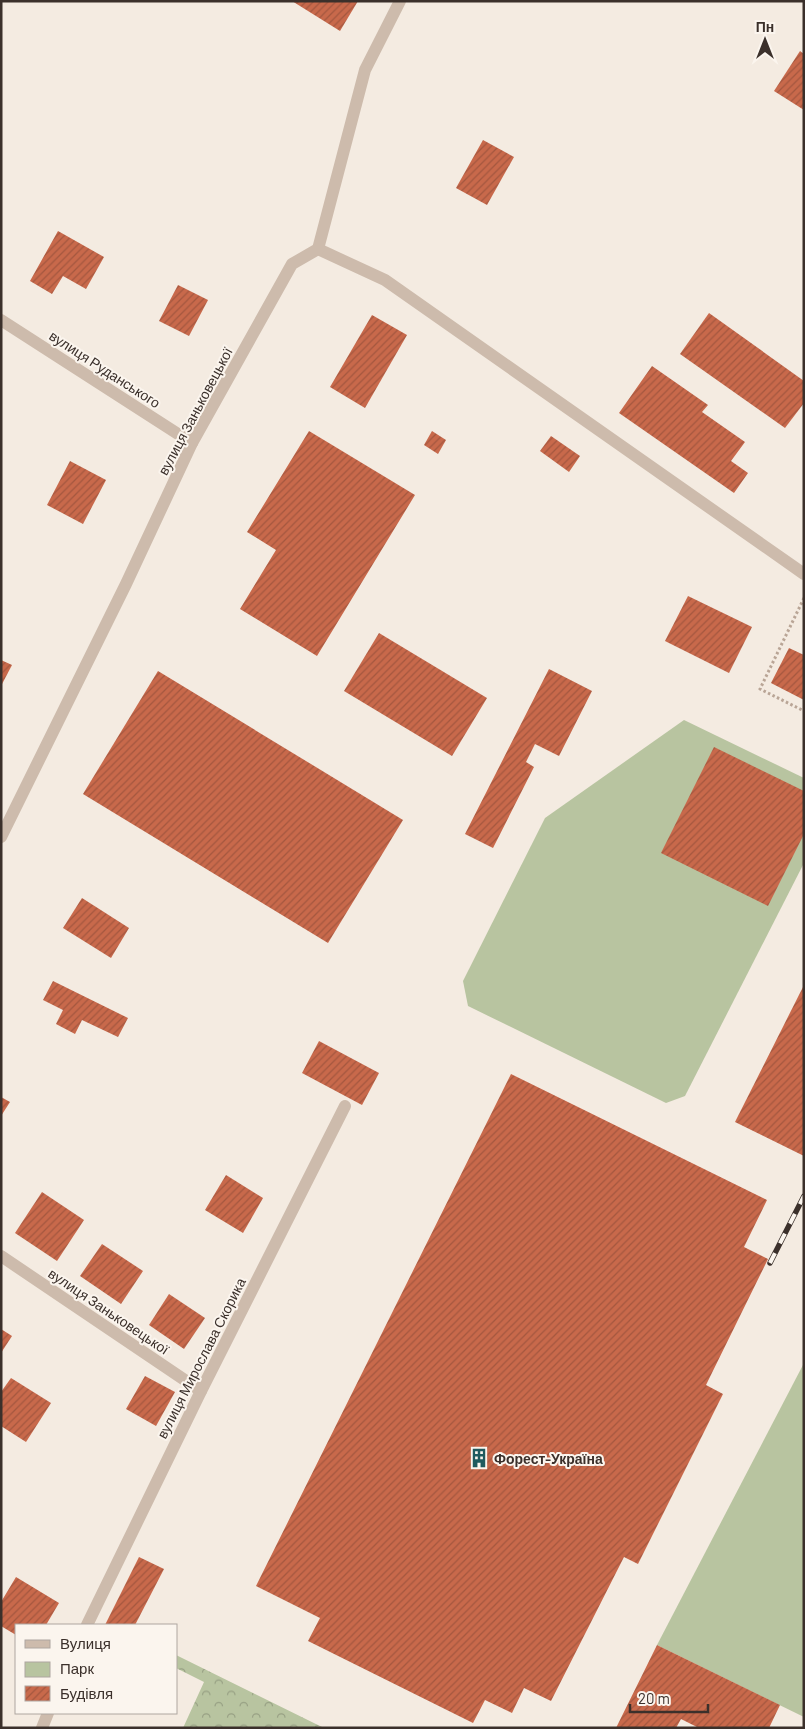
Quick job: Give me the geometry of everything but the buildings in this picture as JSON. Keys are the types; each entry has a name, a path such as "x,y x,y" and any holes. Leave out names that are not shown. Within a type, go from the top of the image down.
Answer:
{"street":[{"path":"400,1 364,70 318,249 385,280 804,574"},
{"name":"вулиця Заньковецької","path":"1,837 126,584 192,443 292,264 318,249"},
{"name":"вулиця Руданського","path":"1,320 192,443"},
{"name":"вулиця Мирослава Скорика","path":"87,1624 201,1390 345,1106"},
{"name":"вулиця Заньковецької","path":"1,1256 201,1390"},
{"path":"42,1728 48,1714"}],"path":[{"path":"804,598 760,689 804,711"}],"green space":[{"path":"684,720 804,778 804,863 685,1096 666,1103 468,1006 463,981 545,818"},
{"path":"804,1363 804,1717 657,1645"},
{"path":"178,1656 324,1728 183,1728 204,1682 178,1669"}],"railway":[{"path":"770,1263 804,1196"}],"place":[{"name":"Форест-Україна","path":"479,1458"}]}
